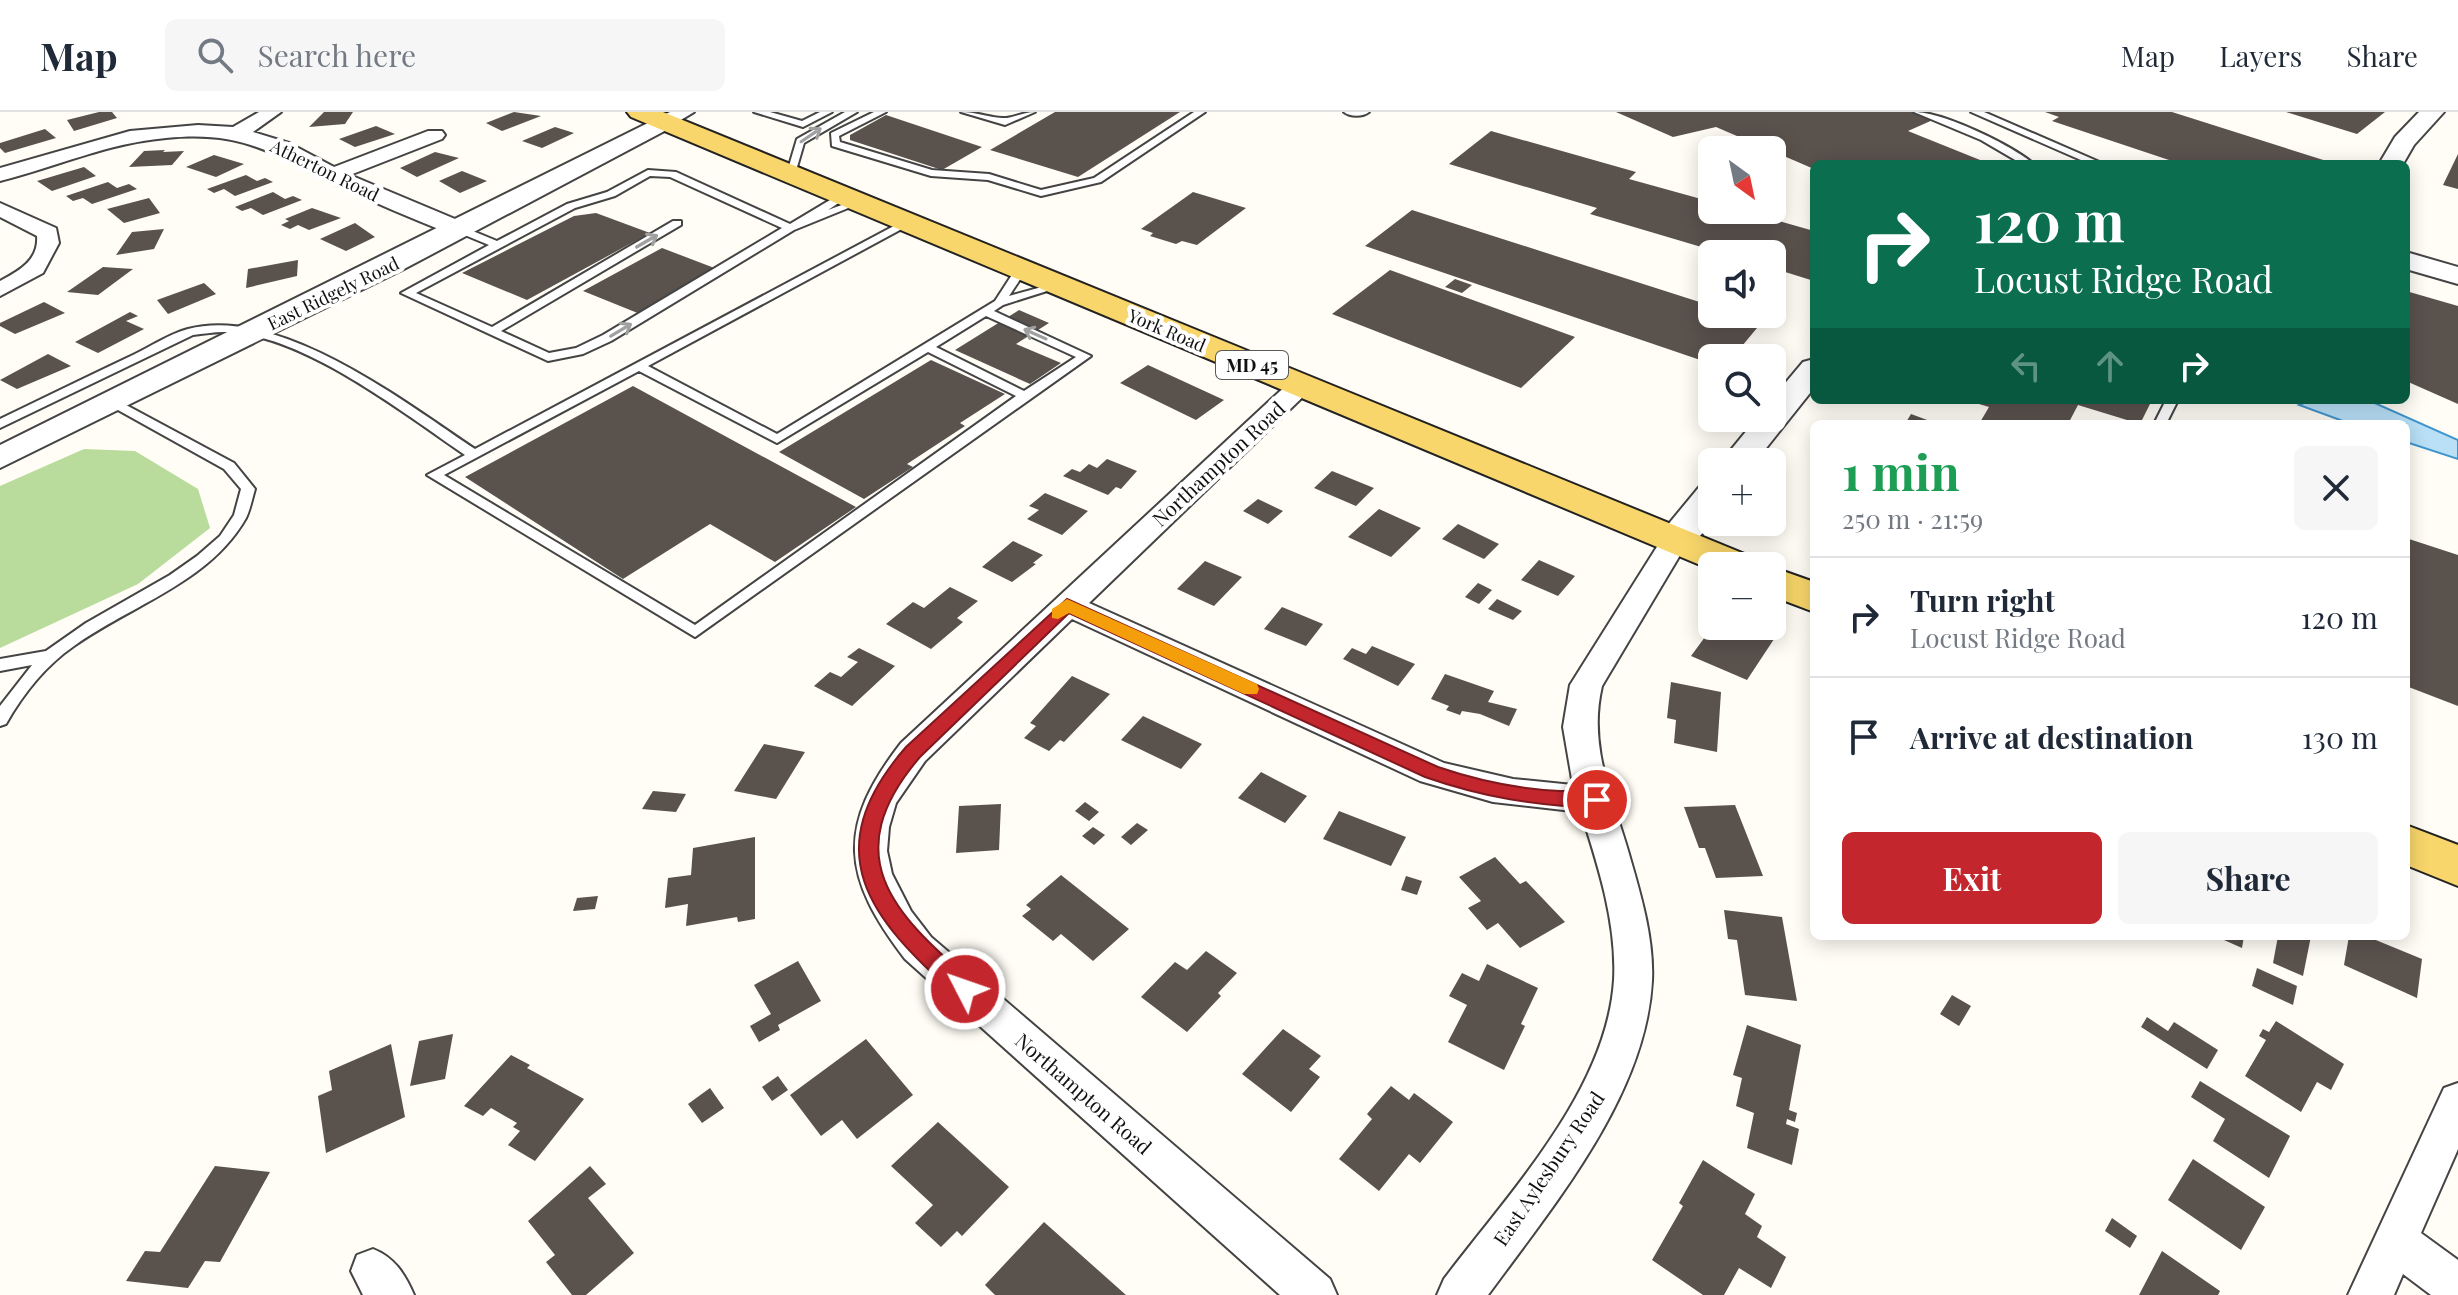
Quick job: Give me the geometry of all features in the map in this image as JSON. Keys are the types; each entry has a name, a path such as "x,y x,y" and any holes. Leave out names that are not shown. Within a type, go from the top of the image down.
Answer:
{"main road":[{"name":"York Road","path":"663,115 790,174 1704,552"},
{"path":"1786,586 1810,596"},
{"path":"2410,846 2458,866"}],"street":[{"path":"236,134 272,112"},
{"path":"2393,160 2404,142 2430,112"},
{"name":"East Ridgely Road","path":"0,458 459,229 663,115"},
{"name":"Atherton Road","path":"0,175 116,141 177,133 236,134 283,148 332,175 459,229"},
{"path":"332,175 435,135"},
{"path":"0,209 48,233 50,244 46,257 31,271 0,289"},
{"path":"2410,261 2458,276"},
{"path":"1749,448 1810,373"},
{"name":"Northampton Road","path":"1301,385 913,752 890,778 875,810 867,846 873,881 892,918 918,948 1314,1295"},
{"path":"1675,540 1698,511"},
{"name":"East Aylesbury Road","path":"1460,1295 1573,1138 1606,1082 1624,1030 1633,983 1630,933 1597,800 1581,752 1579,705 1586,685 1675,540"},
{"path":"1067,605 1432,772 1477,788 1527,797 1597,800"},
{"path":"2371,1295 2458,1102"},
{"path":"2395,1241 2458,1287"}],"lane":[{"path":"759,112 803,124 827,112"},
{"path":"790,174 800,141 852,112"},
{"path":"881,112 834,135 835,144 931,173 989,177 1041,193 1097,180 1200,112"},
{"path":"966,112 1005,122 1030,112"},
{"path":"1349,112 1364,112"},
{"path":"1919,112 1984,138 2022,160"},
{"path":"1976,112 2090,160"},
{"path":"790,228 672,174 648,173 611,194 571,206 407,293 548,357 594,345 790,228 851,199"},
{"path":"907,222 434,475 695,632 1085,356 986,312"},
{"path":"492,332 677,223"},
{"path":"459,229 498,245"},
{"path":"999,303 1021,269"},
{"path":"639,366 777,439 999,303 1060,285"},
{"path":"0,424 190,332 220,326 330,360 474,455"},
{"path":"927,347 1025,396"},
{"path":"0,720 12,699 51,656 86,629 202,559 239,524 247,504 248,489 229,466 113,402"},
{"path":"0,665 51,656"}],"green space":[{"path":"84,449 135,451 198,489 210,528 138,584 0,648 0,486"}],"water":[{"path":"2377,404 2458,440 2458,459 2410,443 2410,420 2340,420 2299,405"}],"building":[{"path":"112,112 117,118 74,131 67,120"},
{"path":"324,112 353,112 345,124 309,127"},
{"path":"514,112 541,116 502,131 486,123"},
{"path":"1055,112 1180,112 1078,177 990,150"},
{"path":"1616,112 1916,112 1935,119 1908,131 1980,160 1810,160 1810,167 1786,157 1786,136 1737,136 1716,127 1673,137"},
{"path":"2045,112 2172,112 2323,160 2169,160 2052,121 2059,117"},
{"path":"2286,112 2385,112 2357,134"},
{"path":"886,115 982,147 942,170 850,140 850,135"},
{"path":"376,126 395,134 355,147 339,139"},
{"path":"555,127 574,133 542,148 522,141"},
{"path":"45,129 56,138 5,153 0,148 0,143"},
{"path":"1491,131 1636,172 1629,179 1698,198 1698,224 1786,223 1810,230 1810,280 1786,272 1786,240 1698,240 1698,246 1590,214 1597,208 1449,164"},
{"path":"144,151 184,151 172,165 129,167"},
{"path":"435,152 459,158 417,177 400,168"},
{"path":"2458,154 2458,189 2443,185"},
{"path":"214,155 244,164 216,177 186,167"},
{"path":"84,167 96,176 52,191 37,181"},
{"path":"462,171 487,181 460,193 439,181"},
{"path":"246,175 257,181 265,178 273,182 235,196 224,189 214,193 207,189"},
{"path":"108,182 117,188 129,184 137,189 92,204 83,198 73,201 66,196"},
{"path":"273,192 285,199 293,196 302,200 263,215 251,208 242,211 235,207"},
{"path":"1193,192 1246,208 1197,245 1182,241 1176,244 1150,236 1153,233 1141,229"},
{"path":"149,198 160,213 124,223 107,209"},
{"path":"312,208 341,218 309,230 298,225 290,229 281,225 289,221 285,219"},
{"path":"1412,210 1698,302 1698,328 1757,328 1744,344 1698,344 1698,359 1365,246"},
{"path":"596,213 650,233 527,300 462,273 574,216"},
{"path":"355,223 375,237 346,251 320,239"},
{"path":"164,229 154,249 116,255 132,232"},
{"path":"662,248 717,269 640,314 583,291"},
{"path":"298,260 297,276 246,288 248,269"},
{"path":"103,267 133,269 98,295 67,292"},
{"path":"1390,270 1575,337 1521,388 1332,314"},
{"path":"1455,279 1472,285 1462,293 1445,287"},
{"path":"204,283 216,294 168,314 157,300"},
{"path":"2410,292 2458,306 2458,404 2410,383"},
{"path":"44,302 65,313 15,334 0,326 0,323"},
{"path":"1019,310 1049,323 1016,344 1061,363 1030,384 955,350"},
{"path":"130,312 138,316 126,321 144,329 98,353 75,342"},
{"path":"48,354 71,366 17,389 0,380"},
{"path":"931,360 1005,394 960,423 965,426 907,464 913,467 864,499 779,452"},
{"path":"1148,365 1224,400 1196,420 1120,383"},
{"path":"633,386 856,507 775,562 710,524 623,579 465,477"},
{"path":"1979,404 2150,404 2142,420 2127,420 2078,405 2070,420 1981,420 1989,407"},
{"path":"1911,414 1927,420 1907,420"},
{"path":"1107,459 1137,471 1121,489 1116,487 1108,495 1063,476 1072,469 1080,472 1089,464 1097,468"},
{"path":"1332,471 1374,488 1356,506 1314,488"},
{"path":"1045,493 1088,511 1062,535 1027,519 1039,510 1029,506"},
{"path":"1258,499 1283,511 1268,524 1243,511"},
{"path":"1379,509 1421,528 1391,557 1348,537"},
{"path":"1458,524 1499,544 1484,559 1442,539"},
{"path":"2410,539 2458,555 2458,706 2410,688"},
{"path":"1013,541 1043,555 1012,582 982,567"},
{"path":"1539,560 1575,576 1558,596 1521,580"},
{"path":"1205,561 1242,577 1214,606 1177,589"},
{"path":"1478,583 1492,590 1479,604 1465,597"},
{"path":"950,587 978,601 957,618 963,622 931,649 886,624 913,602 924,608"},
{"path":"1497,599 1522,611 1513,620 1488,609"},
{"path":"1282,607 1323,624 1306,646 1264,629"},
{"path":"1703,640 1773,640 1747,680 1691,656"},
{"path":"1372,646 1415,664 1398,686 1343,659 1352,648 1366,654"},
{"path":"859,648 895,666 852,706 814,686 830,672 841,677 858,662 847,657"},
{"path":"1445,674 1494,691 1488,702 1517,709 1509,726 1480,714 1462,711 1460,715 1446,710 1449,706 1431,699"},
{"path":"1072,676 1110,694 1064,742 1060,740 1049,751 1024,738 1036,726 1030,723"},
{"path":"1671,682 1721,692 1717,752 1674,743 1676,720 1667,718"},
{"path":"1143,716 1202,744 1181,769 1121,740"},
{"path":"764,744 805,752 776,799 734,791"},
{"path":"1261,772 1307,796 1285,823 1238,798"},
{"path":"653,791 686,794 676,812 642,809"},
{"path":"1085,802 1099,812 1089,821 1075,811"},
{"path":"1001,804 999,850 956,853 959,806"},
{"path":"1735,805 1763,876 1716,878 1705,848 1699,848 1684,807"},
{"path":"1339,811 1406,837 1391,866 1323,839"},
{"path":"1137,823 1148,830 1131,845 1121,837"},
{"path":"1093,827 1105,835 1094,845 1082,836"},
{"path":"755,837 755,919 738,922 737,917 686,926 688,904 665,908 668,878 691,875 693,848"},
{"path":"1495,857 1520,884 1526,881 1565,922 1520,948 1498,923 1487,930 1468,908 1481,901 1459,877"},
{"path":"1061,875 1129,929 1093,961 1061,934 1053,941 1022,916 1031,909 1026,905"},
{"path":"1406,876 1422,881 1417,895 1401,890"},
{"path":"598,896 595,909 573,911 577,898"},
{"path":"1724,910 1782,917 1797,1001 1745,995 1737,940 1728,939"},
{"path":"2224,940 2243,940 2242,948"},
{"path":"2277,940 2310,940 2303,976 2273,963"},
{"path":"2348,940 2376,940 2422,959 2417,998 2344,965"},
{"path":"1206,951 1237,973 1218,993 1221,996 1187,1032 1141,997 1175,962 1187,970"},
{"path":"798,961 821,1001 778,1025 780,1030 759,1042 750,1026 771,1014 754,985"},
{"path":"1487,964 1538,988 1521,1024 1525,1026 1504,1070 1448,1042 1467,1005 1449,996 1462,973 1479,981"},
{"path":"2257,968 2297,986 2293,1005 2252,986"},
{"path":"1952,995 1971,1006 1959,1026 1940,1014"},
{"path":"2147,1017 2168,1031 2174,1022 2218,1050 2207,1069 2141,1027"},
{"path":"2276,1021 2344,1064 2331,1090 2317,1082 2301,1112 2245,1076 2266,1040 2259,1036 2263,1029 2269,1032"},
{"path":"1747,1025 1801,1045 1789,1110 1797,1113 1795,1122 1787,1119 1786,1124 1799,1129 1792,1165 1747,1148 1754,1113 1736,1106 1742,1078 1733,1075"},
{"path":"1283,1029 1321,1056 1309,1069 1320,1077 1291,1112 1242,1074"},
{"path":"453,1034 445,1079 410,1086 419,1041"},
{"path":"866,1039 913,1095 857,1139 842,1120 821,1136 790,1095"},
{"path":"391,1044 405,1117 326,1153 318,1096 332,1090 329,1071"},
{"path":"511,1055 530,1065 527,1068 584,1099 535,1161 508,1145 520,1131 513,1127 517,1123 491,1108 483,1116 464,1106"},
{"path":"778,1076 788,1090 772,1101 762,1087"},
{"path":"2200,1081 2290,1136 2269,1178 2213,1141 2225,1119 2191,1097"},
{"path":"1391,1086 1409,1100 1414,1093 1453,1122 1420,1163 1409,1154 1379,1191 1339,1159 1372,1119 1367,1114"},
{"path":"710,1088 724,1108 702,1123 688,1104"},
{"path":"938,1122 1009,1187 962,1236 957,1231 941,1247 915,1223 933,1205 891,1166"},
{"path":"2193,1159 2265,1207 2241,1250 2168,1200"},
{"path":"1703,1160 1755,1194 1745,1214 1762,1226 1757,1237 1786,1257 1771,1288 1739,1268 1724,1295 1703,1295 1652,1260 1683,1206 1679,1203"},
{"path":"215,1166 270,1172 220,1262 205,1261 188,1288 126,1281 145,1251 160,1252"},
{"path":"590,1166 606,1184 588,1198 634,1253 586,1295 572,1295 546,1262 555,1255 528,1221"},
{"path":"2112,1218 2137,1236 2130,1248 2105,1231"},
{"path":"1044,1222 1126,1295 995,1295 985,1285"},
{"path":"2162,1251 2220,1291 2218,1295 2139,1295"}],"slow traffic":[{"path":"1058,614 1067,605 1250,689"}],"route":[{"path":"965,989 918,948 892,918 873,881 867,846 875,810 890,778 913,752 1067,605 1432,772 1477,788 1527,797 1597,800"}]}
